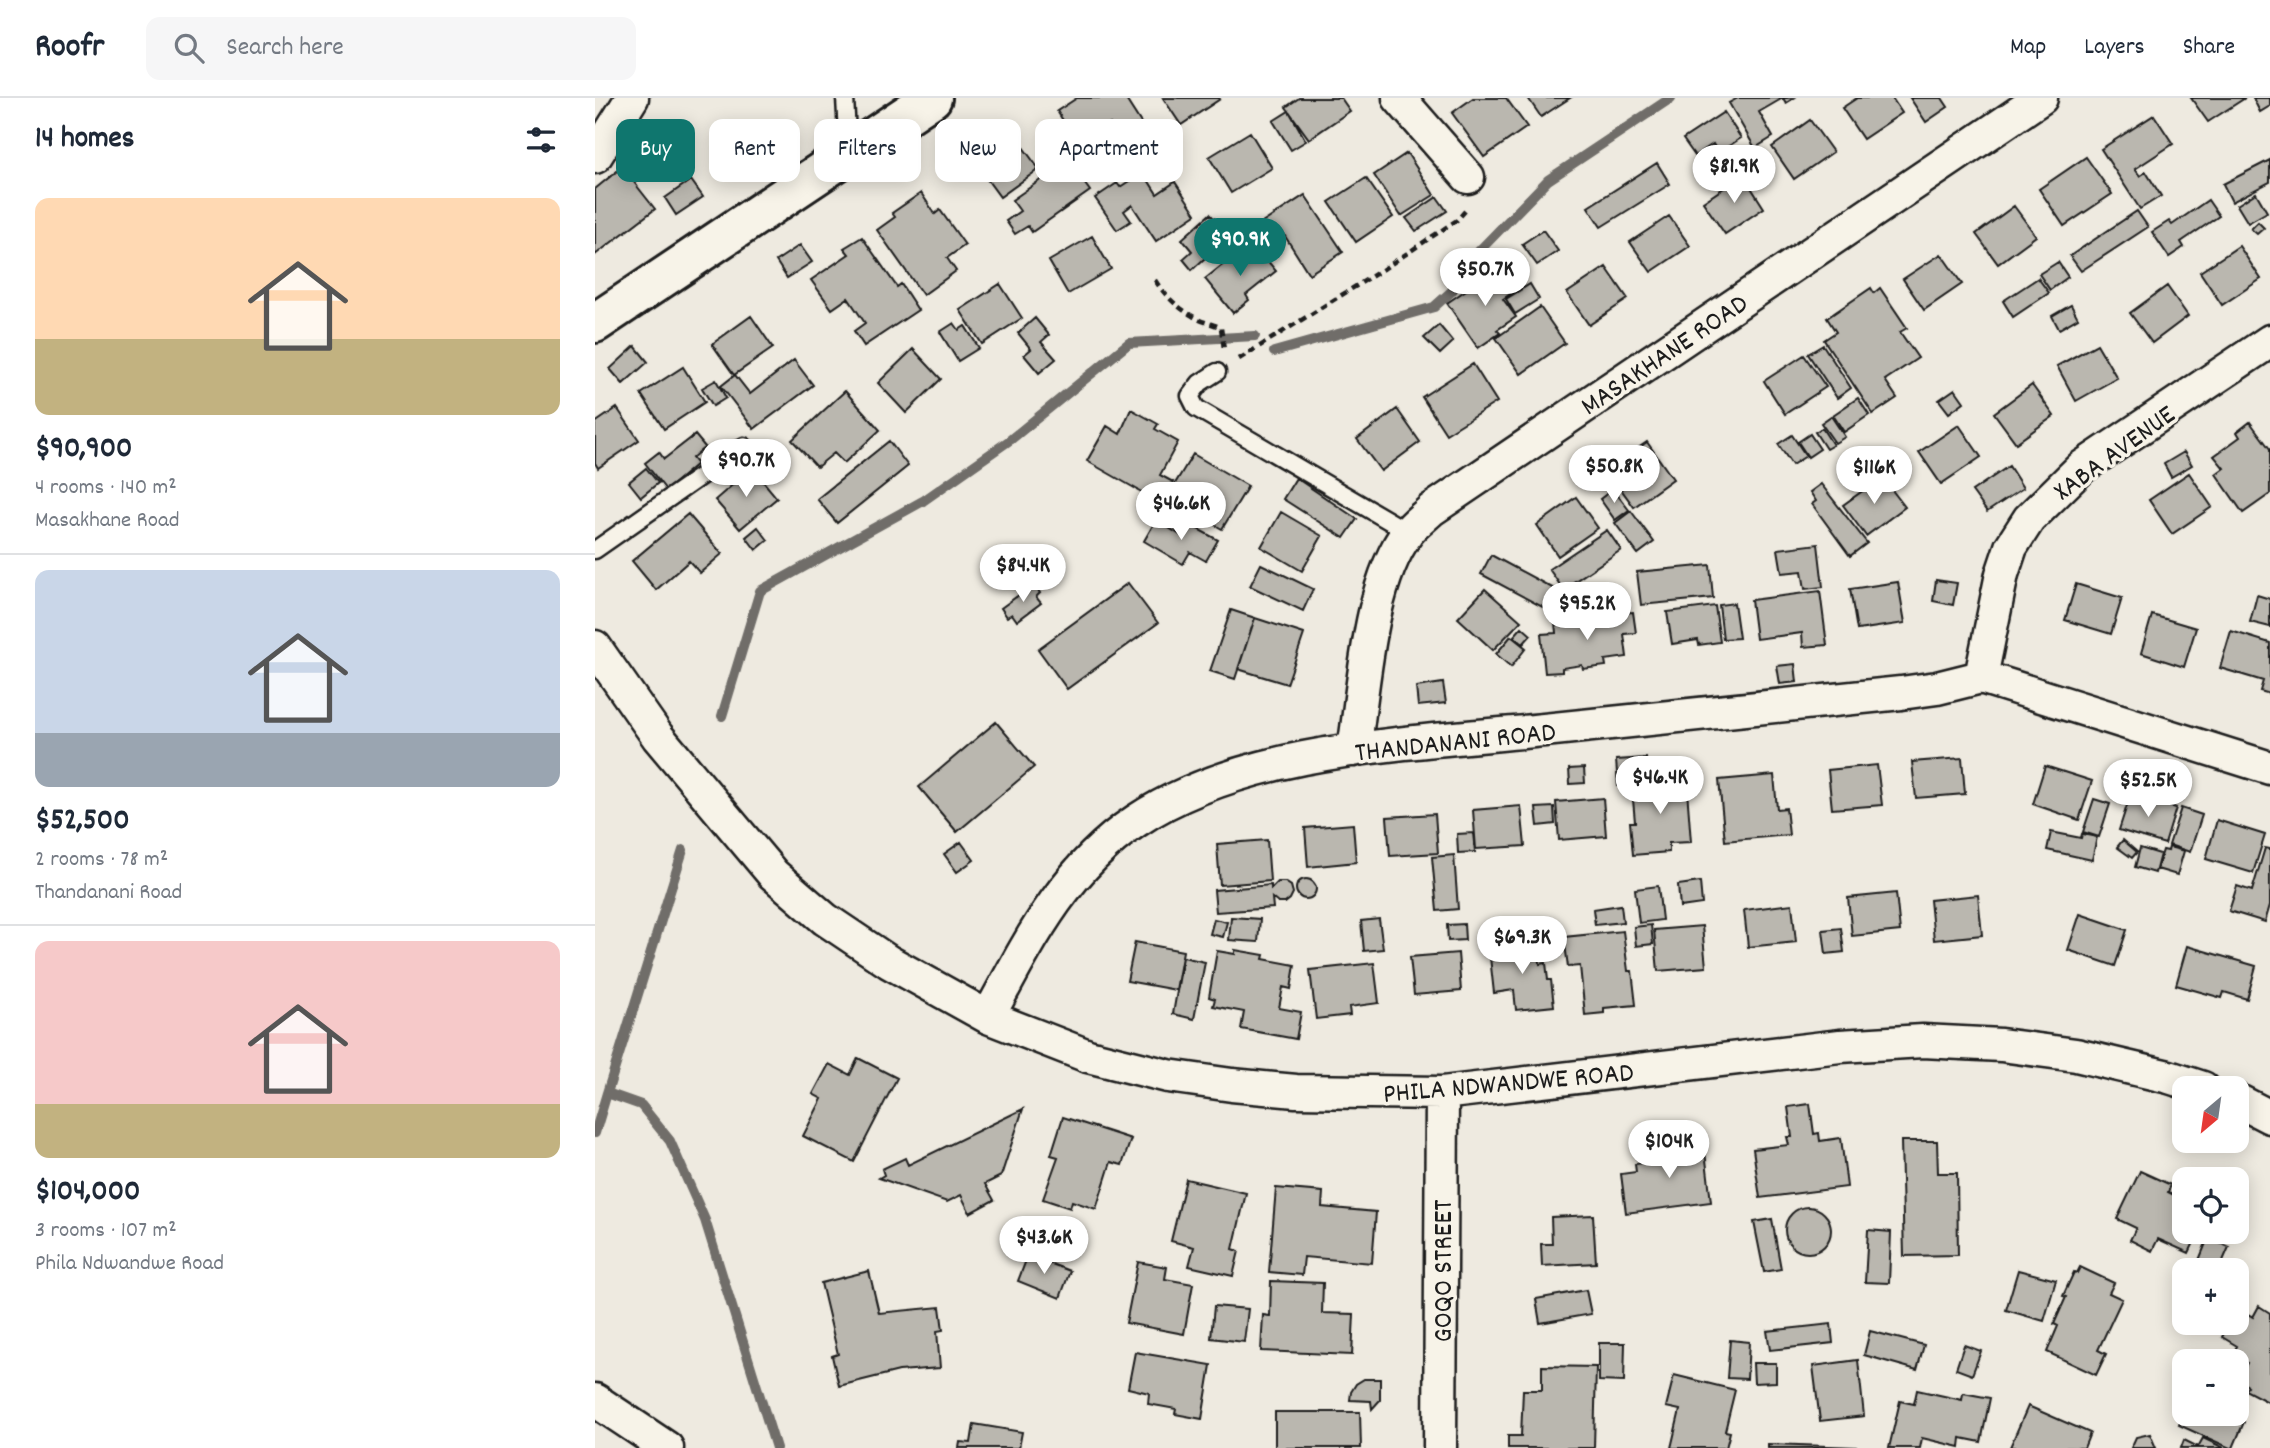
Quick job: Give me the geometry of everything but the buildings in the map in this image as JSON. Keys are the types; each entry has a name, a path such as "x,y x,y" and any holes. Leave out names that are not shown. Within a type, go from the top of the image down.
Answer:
{"street":[{"path":"595,157 632,98"},
{"path":"900,119 932,98"},
{"path":"1399,98 1468,177"},
{"name":"MASAKHANE ROAD","path":"1354,750 1377,598 1390,564 1408,532 1431,510 2041,98"},
{"path":"595,323 814,177"},
{"name":"XABA AVENUE","path":"1981,677 2002,574 2011,547 2029,519 2081,467 2270,341"},
{"name":"PHILA NDWANDWE ROAD","path":"595,647 658,737 773,874 825,919 889,962 988,1017 1088,1056 1168,1076 1296,1091 1442,1093 1840,1046 1923,1041 2001,1045 2076,1055 2172,1078"},
{"path":"1981,677 2270,768"},
{"name":"THANDANANI ROAD","path":"988,1017 1038,925 1069,881 1135,822 1170,802 1212,784 1262,768 1354,750 1901,693 1937,688 1981,677"},
{"name":"GOQO STREET","path":"1440,1448 1442,1093"},
{"path":"2249,1106 2270,1117"},
{"path":"595,1400 667,1448"}],"lane":[{"path":"845,98 846,119"},
{"path":"1223,369 1200,383 1190,396 1196,408 1408,532"},
{"path":"595,550 744,446"}],"path":[{"path":"1223,369 1457,220 1473,203 1476,195 1468,177"},
{"path":"1155,279 1165,295 1181,308 1198,320 1210,321 1221,328 1224,349"}],"waterway":[{"path":"1274,352 1434,307 1452,291 1479,251 1548,180 1671,98"},
{"path":"722,716 760,591 923,501 1010,440 1129,343 1255,336"},
{"path":"683,850 607,1093 641,1105 670,1141 705,1220 776,1448"},
{"path":"595,1133 607,1093"}]}
